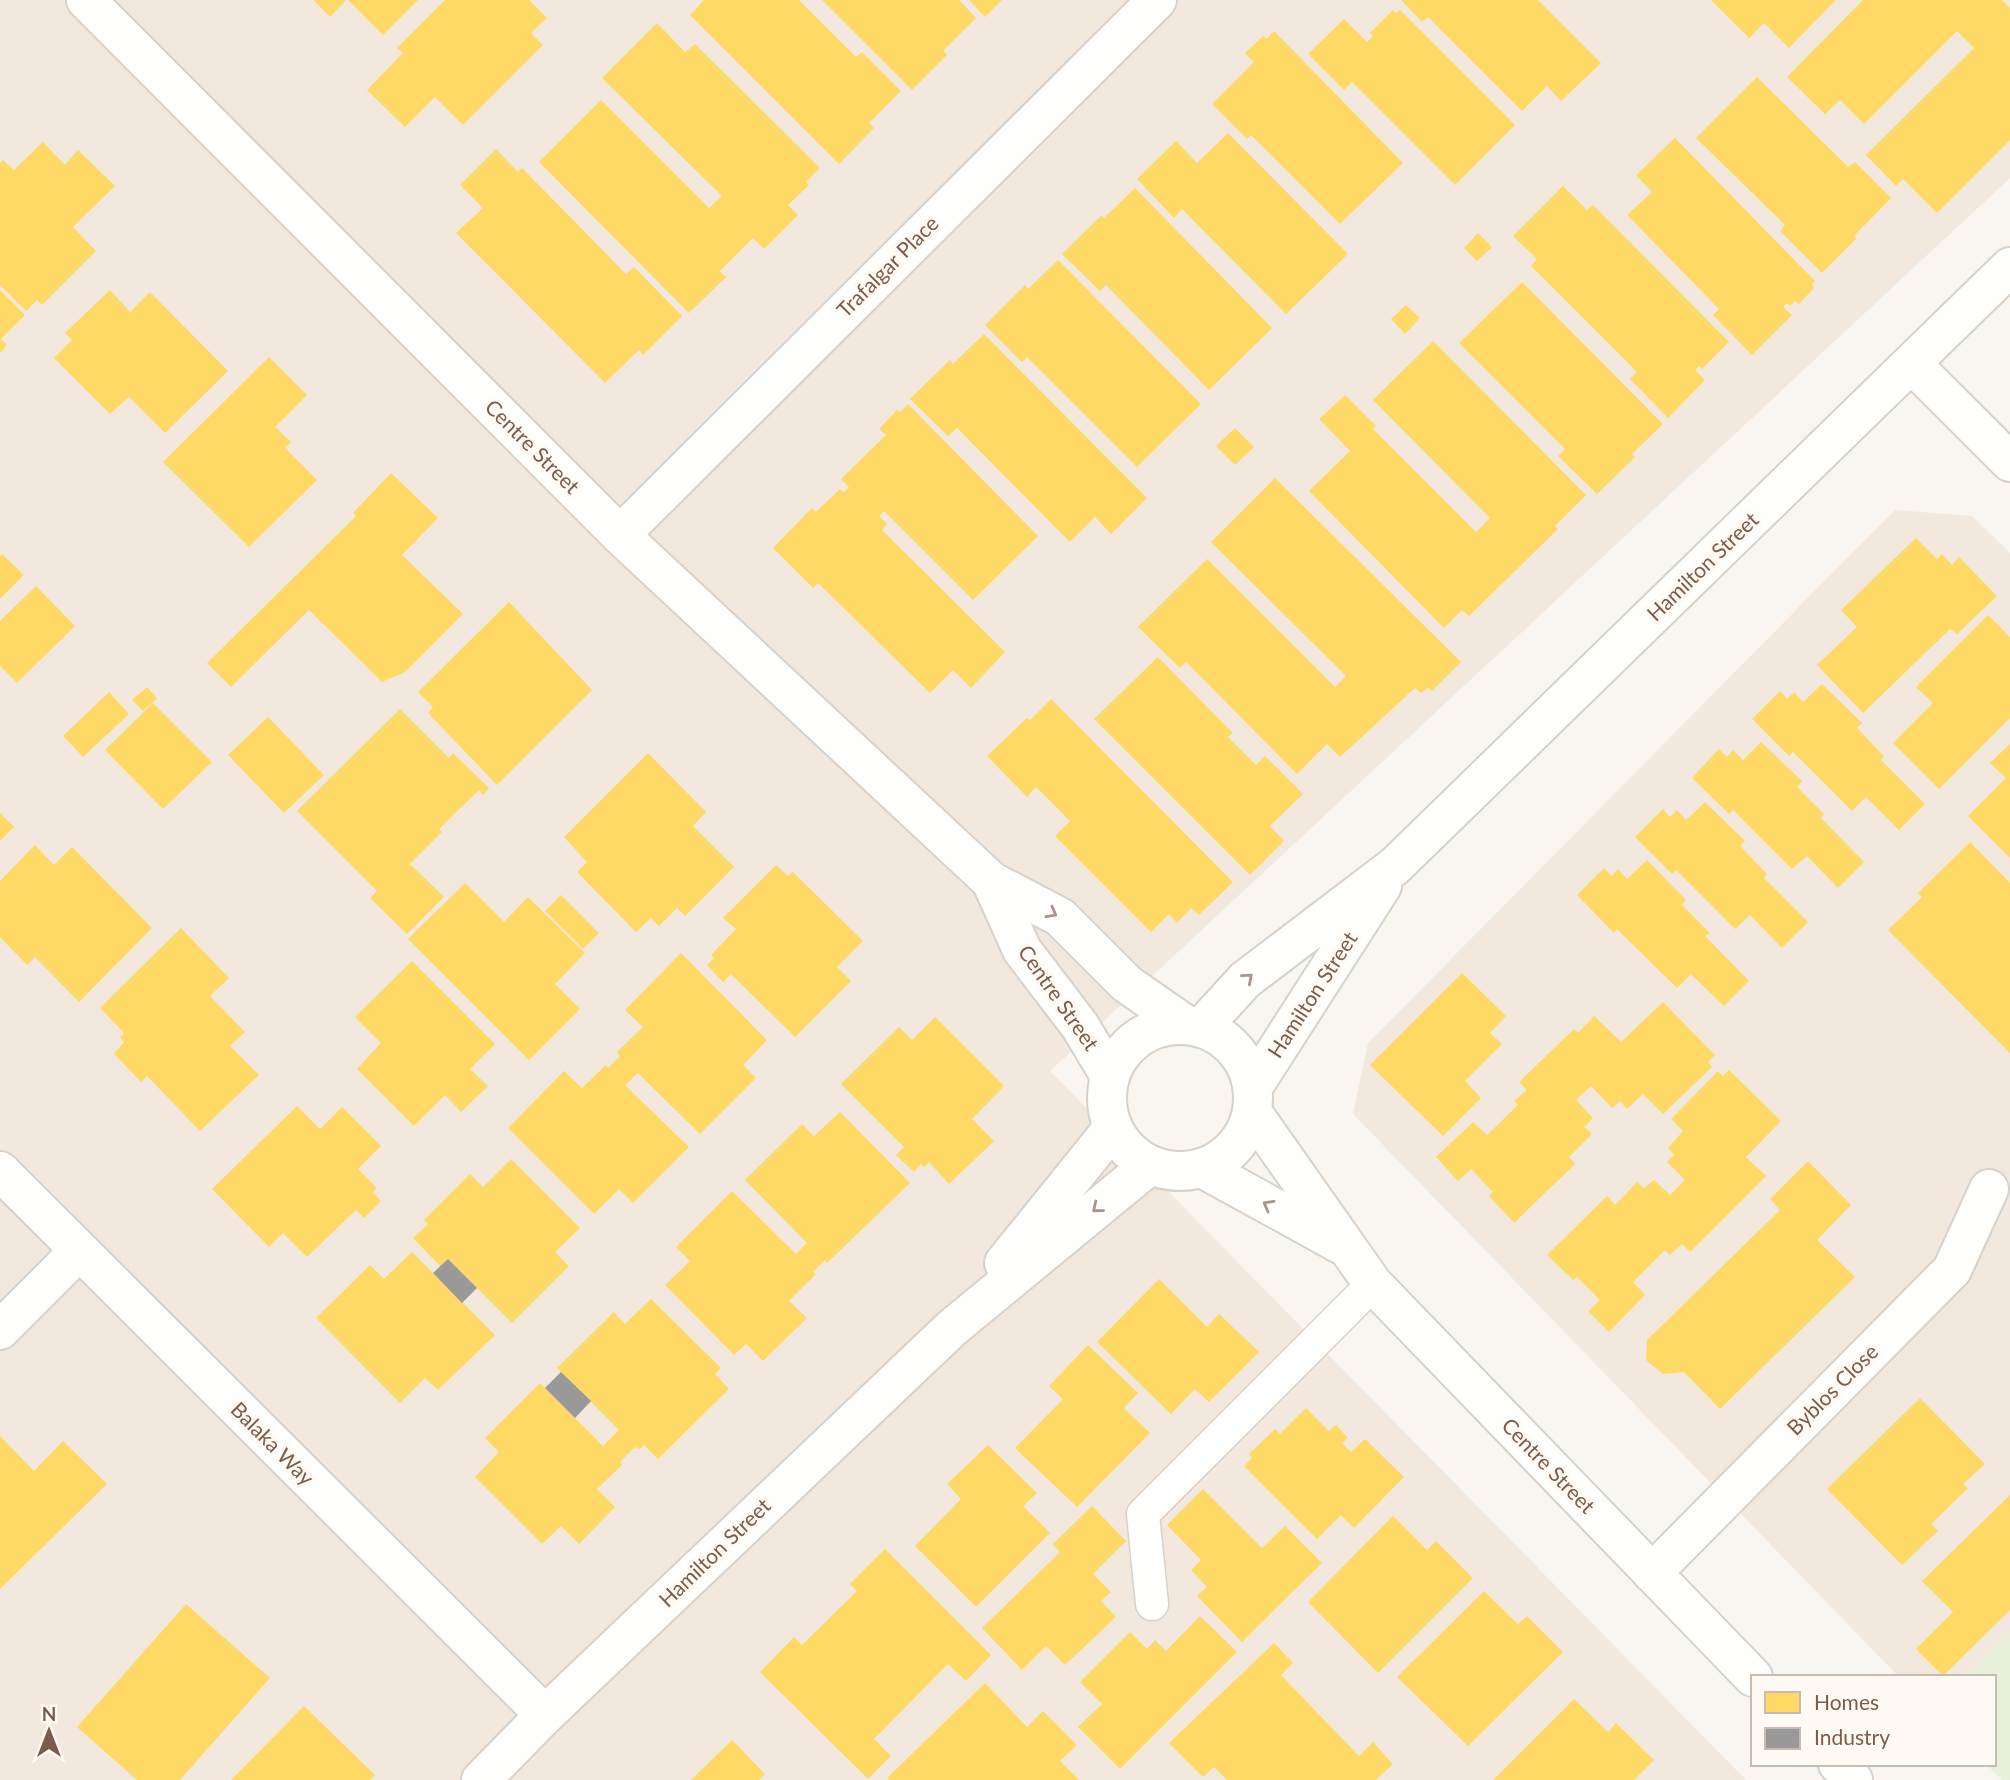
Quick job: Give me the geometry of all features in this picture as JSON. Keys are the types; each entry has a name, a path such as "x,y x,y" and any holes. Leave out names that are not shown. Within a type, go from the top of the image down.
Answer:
{"street":[{"name":"Centre Street","path":"86,0 620,535 991,881 1060,917 1127,984 1193,1026"},
{"name":"Trafalgar Place","path":"620,535 1157,0"},
{"name":"Hamilton Street","path":"1193,1026 1245,980 1395,866 2010,267"},
{"path":"1912,364 2010,462"},
{"name":"Hamilton Street","path":"1253,1100 1395,866"},
{"name":"Centre Street","path":"991,881 1022,950 1080,1026 1110,1076"},
{"path":"1193,1026 1220,1037 1236,1050 1247,1067 1253,1100 1246,1131 1235,1147 1202,1168 1167,1170 1150,1165 1122,1143 1113,1128 1108,1112 1110,1076 1121,1055 1139,1038 1161,1027 1193,1026"},
{"name":"Centre Street","path":"1253,1100 1373,1284 1751,1675"},
{"name":"Hamilton Street","path":"952,1328 1113,1128"},
{"name":"Hamilton Street","path":"481,1780 545,1715 952,1328 1150,1165"},
{"name":"Centre Street","path":"1202,1168 1350,1249"},
{"name":"Balaka Way","path":"0,1171 545,1715"},
{"name":"Byblos Close","path":"1652,1573 1952,1270 1989,1189"},
{"path":"0,1330 79,1251"},
{"path":"1840,1766 1853,1780"}],"lane":[{"path":"1152,1604 1143,1514 1373,1284"}],"shaded area":[{"path":"0,0 2010,0 2010,178 1050,1071 1746,1780 0,1780"},
{"path":"1895,510 1972,516 2010,553 2010,1631 1966,1675 1897,1675 1353,1114 1368,1043"}],"green space":[{"path":"2010,1631 2010,1780 2002,1780 1988,1766 1996,1766 1996,1675 1966,1675"}],"building: Homes":[{"path":"313,0 346,0 330,17"},
{"path":"348,0 418,0 383,35"},
{"path":"445,0 529,0 547,18 531,33 543,45 463,125 435,97 405,127 367,90 403,53 397,48"},
{"path":"704,0 799,0 856,57 862,52 901,91 869,123 874,128 839,164 690,15"},
{"path":"822,0 959,0 976,18 943,51 947,55 912,90"},
{"path":"969,0 1002,0 985,17"},
{"path":"1401,0 1538,0 1601,63 1561,101 1547,86 1522,111 1428,17 1422,22"},
{"path":"1711,0 1836,0 1789,48 1764,23 1749,38"},
{"path":"1863,0 2002,0 2010,8 2010,140 1937,213 1903,179 1896,186 1866,155 1974,48 1957,31 1864,124 1840,100 1825,114 1787,77"},
{"path":"1393,10 1396,13 1400,10 1515,125 1455,185 1352,82 1344,90 1308,54 1344,19 1367,42 1373,36 1370,33"},
{"path":"657,23 685,52 695,44 820,168 806,182 809,185 788,205 798,215 764,249 753,238 720,271 726,277 689,313 539,162 601,100 709,208 722,196 602,78"},
{"path":"1274,31 1403,163 1340,224 1251,135 1247,139 1212,104 1254,62 1245,53 1263,36 1266,39"},
{"path":"1757,77 1848,167 1855,162 1891,198 1822,273 1780,231 1785,225 1696,138"},
{"path":"1228,133 1348,254 1286,314 1182,209 1174,218 1137,179 1176,141 1197,163"},
{"path":"1675,138 1815,281 1812,284 1814,288 1799,304 1795,301 1790,306 1787,303 1783,307 1792,315 1752,355 1713,315 1719,309 1627,215 1652,192 1636,175"},
{"path":"43,142 65,165 78,150 115,186 73,227 96,251 42,305 37,300 26,311 0,285 0,163 3,160 14,170"},
{"path":"496,149 518,172 522,168 626,274 634,267 682,316 643,355 639,350 605,383 456,233 483,208 460,185"},
{"path":"1563,186 1587,210 1593,205 1729,342 1702,369 1699,366 1695,370 1705,380 1668,418 1630,379 1637,372 1531,266 1537,259 1513,236"},
{"path":"1135,188 1272,328 1209,390 1106,285 1100,291 1062,254 1102,215 1104,218"},
{"path":"1478,233 1492,247 1477,261 1464,248"},
{"path":"1058,260 1201,404 1137,467 1027,357 1022,362 985,325 1025,285 1028,289"},
{"path":"1522,282 1663,424 1632,454 1635,457 1597,494 1558,456 1565,449 1459,343"},
{"path":"0,290 25,315 1,339 7,345 0,353"},
{"path":"110,290 130,312 150,292 228,371 165,433 129,397 110,414 54,358 72,340 65,333"},
{"path":"1406,305 1420,318 1405,334 1391,319"},
{"path":"984,334 1147,498 1111,534 1095,517 1070,542 957,428 948,436 910,399 950,360 953,364"},
{"path":"1433,341 1586,495 1555,526 1558,529 1469,616 1462,610 1444,628 1309,491 1350,451 1319,419 1345,395 1376,426 1373,429 1476,532 1490,518 1373,400"},
{"path":"269,357 307,395 275,427 291,442 285,448 317,480 249,547 163,462"},
{"path":"908,404 1038,536 973,600 884,511 879,516 887,524 882,530 1005,652 971,688 953,670 930,693 818,583 813,588 773,548 812,508 816,512 840,489 844,493 849,487 841,479 886,435 879,429 897,410 900,412"},
{"path":"1235,428 1254,447 1235,465 1216,446"},
{"path":"391,473 438,518 402,555 463,614 405,672 382,682 309,610 231,687 207,663 356,516 353,513"},
{"path":"1275,478 1461,662 1432,691 1428,688 1421,693 1415,688 1340,757 1327,744 1297,774 1186,662 1180,668 1138,627 1207,559 1335,687 1346,676 1211,542"},
{"path":"1916,538 1937,559 1942,554 1952,565 1959,557 1997,596 1957,634 1950,629 1863,713 1817,665 1857,627 1841,610"},
{"path":"2,554 24,575 0,599 0,556"},
{"path":"36,586 75,626 17,683 0,666 0,621"},
{"path":"509,602 592,690 497,785 428,713 433,707 418,692"},
{"path":"1988,615 2010,637 2010,718 1939,789 1893,743 1933,703 1916,687"},
{"path":"1158,657 1233,733 1228,737 1256,765 1265,756 1303,794 1270,826 1284,841 1250,875 1094,719"},
{"path":"1822,684 1862,723 1857,728 1884,756 1881,760 1925,804 1899,830 1866,797 1852,811 1793,752 1789,756 1752,719 1780,691 1787,699 1794,692 1803,702"},
{"path":"147,687 157,698 143,711 132,700"},
{"path":"109,692 129,714 83,757 63,736"},
{"path":"1051,699 1233,882 1199,915 1191,908 1177,923 1169,914 1151,932 1055,836 1070,821 1036,787 1027,797 987,756"},
{"path":"153,703 212,762 163,809 105,750"},
{"path":"400,709 449,758 453,753 489,788 483,795 479,790 439,829 442,832 410,864 444,897 407,934 370,898 377,891 297,811"},
{"path":"268,717 324,775 284,813 228,755"},
{"path":"1761,742 1802,781 1797,787 1824,814 1821,818 1864,862 1838,888 1807,856 1792,869 1733,810 1729,814 1692,778 1719,749 1727,757 1733,750 1743,760"},
{"path":"2010,744 2010,858 1968,816 2006,778 1990,763"},
{"path":"648,753 706,812 693,826 734,867 685,916 677,908 659,926 651,918 636,932 577,872 587,862 564,837"},
{"path":"1705,802 1745,841 1740,846 1767,874 1764,878 1808,922 1782,948 1750,915 1735,929 1676,870 1672,874 1635,837 1663,809 1670,817 1677,810 1686,820"},
{"path":"0,813 14,827 0,841"},
{"path":"1970,842 2010,883 2010,1053 1888,930 1922,897 1918,893"},
{"path":"35,845 54,865 72,847 152,928 79,1002 35,957 27,965 0,937 0,881"},
{"path":"1647,860 1686,900 1682,905 1710,933 1705,936 1749,981 1724,1006 1691,974 1677,988 1617,929 1614,933 1577,895 1604,868 1612,876 1618,869 1627,879"},
{"path":"776,865 788,876 793,872 863,941 837,967 851,981 795,1037 731,974 723,982 707,965 714,958 711,955 736,929 723,918"},
{"path":"465,883 504,922 528,897 585,953 555,984 580,1009 529,1060 408,939"},
{"path":"561,895 599,933 583,949 545,911"},
{"path":"181,928 229,978 210,996 245,1032 230,1046 259,1075 200,1131 147,1076 141,1082 114,1054 124,1042 120,1038 124,1033 100,1008"},
{"path":"681,953 767,1040 743,1065 756,1078 700,1134 638,1073 625,1085 689,1147 633,1203 619,1189 594,1214 508,1128 564,1071 582,1088 606,1065 608,1068 620,1056 617,1052 643,1027 625,1010"},
{"path":"412,961 495,1044 470,1069 488,1086 461,1112 445,1095 414,1126 357,1069 381,1043 355,1017"},
{"path":"1462,973 1506,1016 1490,1033 1502,1044 1465,1081 1481,1098 1443,1136 1370,1065"},
{"path":"1663,1002 1715,1055 1708,1062 1712,1067 1663,1114 1643,1094 1627,1109 1620,1101 1612,1108 1591,1086 1576,1100 1593,1118 1584,1127 1592,1134 1569,1157 1575,1164 1514,1223 1489,1196 1493,1192 1471,1169 1458,1181 1436,1157 1473,1122 1487,1135 1518,1105 1514,1101 1527,1090 1519,1082 1574,1029 1578,1033 1594,1016 1621,1042"},
{"path":"935,1017 1004,1086 972,1119 994,1141 949,1184 929,1162 924,1167 921,1164 914,1172 896,1155 904,1147 841,1084 899,1027 912,1040"},
{"path":"1729,1070 1781,1121 1746,1157 1766,1176 1690,1252 1682,1244 1670,1255 1665,1250 1633,1282 1645,1295 1609,1332 1588,1311 1600,1300 1577,1277 1573,1280 1547,1255 1607,1196 1615,1205 1637,1182 1644,1188 1654,1180 1670,1195 1685,1180 1667,1162 1674,1155 1668,1148 1683,1131 1671,1119 1718,1071 1723,1076"},
{"path":"297,1106 320,1129 342,1107 381,1146 358,1169 377,1188 373,1192 381,1201 364,1218 356,1210 307,1257 283,1233 269,1247 212,1189"},
{"path":"840,1112 910,1183 827,1263 825,1260 813,1272 816,1274 789,1301 807,1318 763,1361 746,1344 734,1355 665,1285 690,1261 676,1247 732,1191 796,1254 807,1243 745,1180 802,1124 814,1136"},
{"path":"511,1159 580,1228 555,1252 569,1266 512,1323 448,1259 441,1267 413,1238 428,1224 424,1220 470,1174 483,1187"},
{"path":"1808,1161 1851,1205 1817,1240 1855,1277 1720,1409 1684,1372 1663,1374 1646,1360 1647,1340 1780,1210 1770,1199"},
{"path":"412,1252 495,1335 438,1390 425,1378 400,1403 316,1318 370,1265 384,1279"},
{"path":"1159,1279 1207,1327 1219,1314 1259,1352 1209,1402 1195,1389 1171,1414 1097,1342"},
{"path":"651,1299 721,1368 715,1374 729,1389 658,1459 644,1445 639,1449 635,1447 620,1462 622,1465 597,1489 615,1507 579,1544 561,1526 542,1544 475,1477 499,1452 485,1438 540,1383 603,1446 619,1430 557,1368 614,1312 625,1324"},
{"path":"1088,1345 1138,1393 1124,1408 1150,1433 1077,1507 1015,1448 1063,1399 1049,1386"},
{"path":"1920,1398 1985,1464 1963,1484 1968,1488 1931,1524 1938,1531 1902,1565 1827,1489"},
{"path":"1306,1408 1329,1431 1336,1425 1348,1438 1342,1443 1351,1452 1365,1439 1404,1477 1354,1528 1341,1515 1317,1539 1244,1466 1252,1458 1249,1454 1275,1429 1280,1434"},
{"path":"0,1436 34,1471 63,1441 107,1484 0,1589"},
{"path":"988,1445 1037,1493 1023,1506 1050,1533 976,1607 915,1546 961,1499 947,1484"},
{"path":"1203,1489 1262,1548 1285,1526 1322,1563 1242,1642 1197,1596 1207,1587 1191,1570 1201,1560 1167,1525"},
{"path":"2010,1495 2010,1610 1944,1675 1916,1649 1953,1612 1922,1581"},
{"path":"1092,1506 1126,1541 1093,1574 1111,1592 1101,1601 1116,1617 1065,1665 1046,1646 1022,1670 982,1628 1060,1552 1053,1544"},
{"path":"1393,1516 1427,1550 1436,1541 1473,1578 1378,1673 1308,1602"},
{"path":"885,1549 991,1655 966,1681 948,1664 874,1739 891,1756 868,1779 760,1672 794,1637 802,1645 857,1591 850,1584"},
{"path":"1484,1591 1518,1624 1527,1616 1563,1652 1468,1746 1397,1677"},
{"path":"186,1604 270,1678 180,1780 137,1780 77,1727"},
{"path":"1200,1616 1237,1652 1120,1769 1078,1727 1102,1704 1080,1682 1130,1632 1147,1649 1155,1640 1166,1651"},
{"path":"1274,1643 1293,1663 1281,1675 1359,1756 1373,1742 1393,1764 1376,1780 1227,1780 1214,1767 1203,1777 1169,1743"},
{"path":"985,1683 1027,1727 1043,1711 1077,1745 1060,1761 1079,1780 887,1778"},
{"path":"1574,1699 1608,1732 1616,1723 1654,1760 1634,1780 1493,1780"},
{"path":"304,1706 375,1775 370,1780 231,1780"},
{"path":"732,1740 765,1774 759,1780 691,1780"}],"building: Industry":[{"path":"448,1259 477,1288 462,1303 433,1273"},
{"path":"561,1372 591,1401 575,1418 545,1388"}]}
